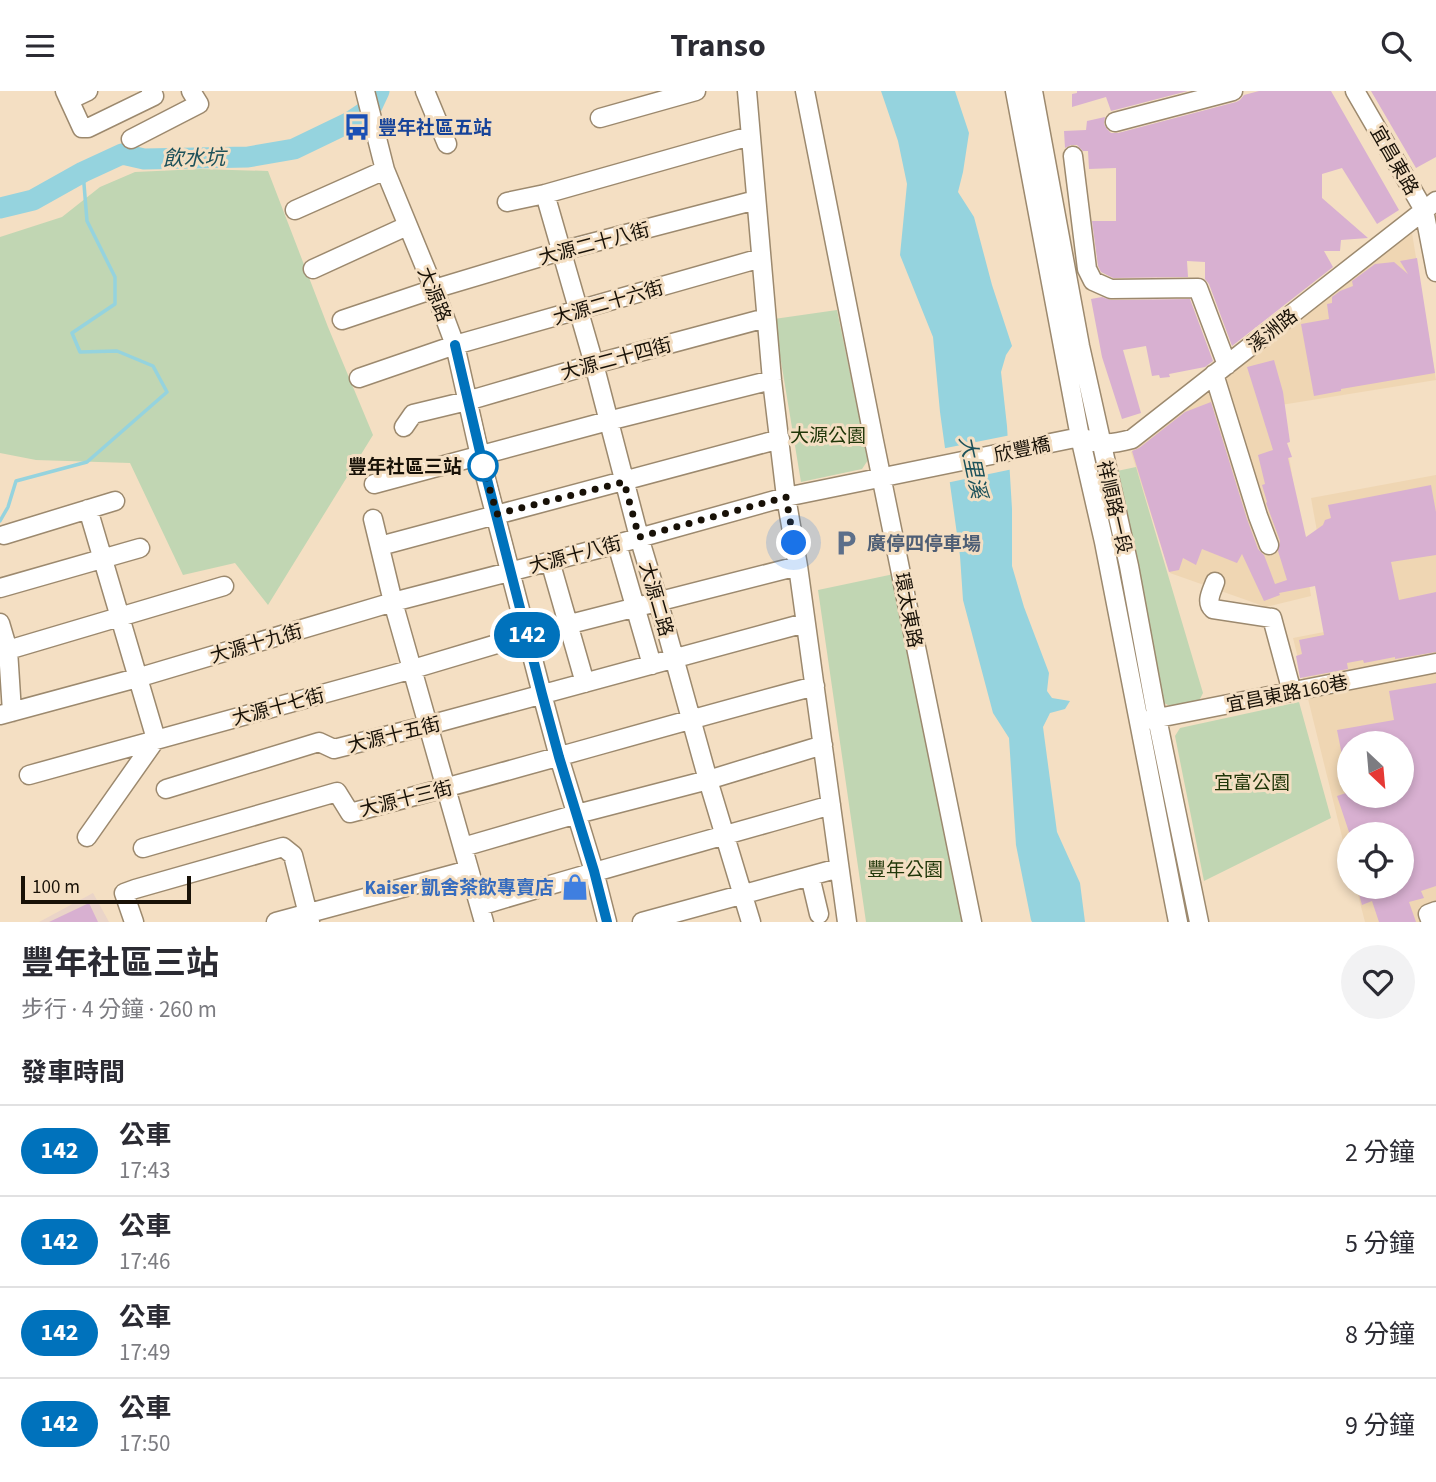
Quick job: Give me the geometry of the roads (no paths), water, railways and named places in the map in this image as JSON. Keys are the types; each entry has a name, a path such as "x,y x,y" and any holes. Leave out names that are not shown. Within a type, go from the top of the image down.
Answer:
{"street":[{"path":"88,91 67,95 82,128 88,128 154,96 151,91"},
{"name":"大源路","path":"365,91 385,170 455,345 542,694 607,922"},
{"path":"372,116 379,91"},
{"path":"425,91 447,144"},
{"path":"600,118 696,91"},
{"path":"747,91 766,318 786,497 848,922"},
{"name":"環太東路","path":"805,91 972,922"},
{"name":"祥順路一段","path":"1015,91 1080,437 1110,569 1178,922"},
{"name":"祥順路一段","path":"1033,91 1080,346 1132,585 1199,922"},
{"path":"1115,122 1233,91"},
{"name":"宜昌東路","path":"1355,91 1430,206 1436,272"},
{"path":"131,139 195,97"},
{"path":"508,202 750,136"},
{"path":"1073,156 1087,269 1093,281 1111,289 1198,288 1258,516 1269,545"},
{"path":"295,210 385,170"},
{"name":"大源二路","path":"545,194 594,364 639,537 751,922"},
{"name":"大源二十八街","path":"342,320 561,251 756,200"},
{"name":"溪洲路","path":"1101,444 1132,439 1430,206"},
{"path":"313,269 407,226"},
{"name":"大源二十六街","path":"359,377 455,345 761,258"},
{"name":"大源二十四街","path":"404,427 412,414 766,318"},
{"path":"373,484 772,380"},
{"path":"1080,437 1101,444"},
{"name":"欣豐橋","path":"883,478 1080,437"},
{"path":"380,546 780,439"},
{"name":"大源十八街","path":"511,571 786,497 883,478"},
{"path":"4,535 115,501"},
{"path":"87,837 156,739 88,509"},
{"path":"373,519 393,602 482,914 594,871 831,805"},
{"path":"617,544 652,665"},
{"path":"0,588 140,548"},
{"path":"550,561 585,683"},
{"name":"大源十七街","path":"29,775 527,635 798,566"},
{"name":"大源十九街","path":"6,713 511,571"},
{"path":"1215,582 1208,601 1213,609 1272,618 1292,692"},
{"path":"8,650 224,586"},
{"path":"0,623 8,650 6,713"},
{"name":"大源十五街","path":"166,789 319,742 334,749 805,623"},
{"name":"宜昌東路160巷","path":"1138,722 1436,663"},
{"name":"大源十三街","path":"143,848 337,792 350,813 814,686"},
{"path":"463,847 708,780 823,745"},
{"path":"134,922 124,894 283,847 293,855 309,918"},
{"path":"642,922 839,868"},
{"path":"276,922 309,918 469,870"},
{"path":"810,876 819,914"},
{"path":"1431,922 1429,913 1436,911"}],"water":[{"name":"大里溪","path":"881,91 955,91 969,133 958,192 974,217 1012,346 1001,372 1012,509 1012,566 1049,673 1047,691 1052,698 1070,701 1065,709 1050,713 1043,727 1057,832 1080,883 1085,922 1031,920 1016,845 1009,738 993,713 963,600 933,337 900,255 907,184 898,141"}],"waterway":[{"name":"飲水坑","path":"0,208 33,200 122,154 144,159 248,157 294,149 350,122 371,108 379,91"},
{"path":"0,521 8,507 16,481 87,462 167,392 153,366 117,351 80,352 72,333 115,304 115,277 87,221 83,172"}],"place":[{"name":"豐年社區五站","path":"357,127"},
{"name":"豐年社區三站","path":"483,466"},
{"name":"廣停四停車場","path":"846,543"},
{"name":"Kaiser 凱舍茶飲專賣店","path":"575,887"}],"park label":[{"name":"大源公園","path":"828,435"},
{"name":"宜富公園","path":"1252,782"},
{"name":"豐年公園","path":"905,869"}]}
